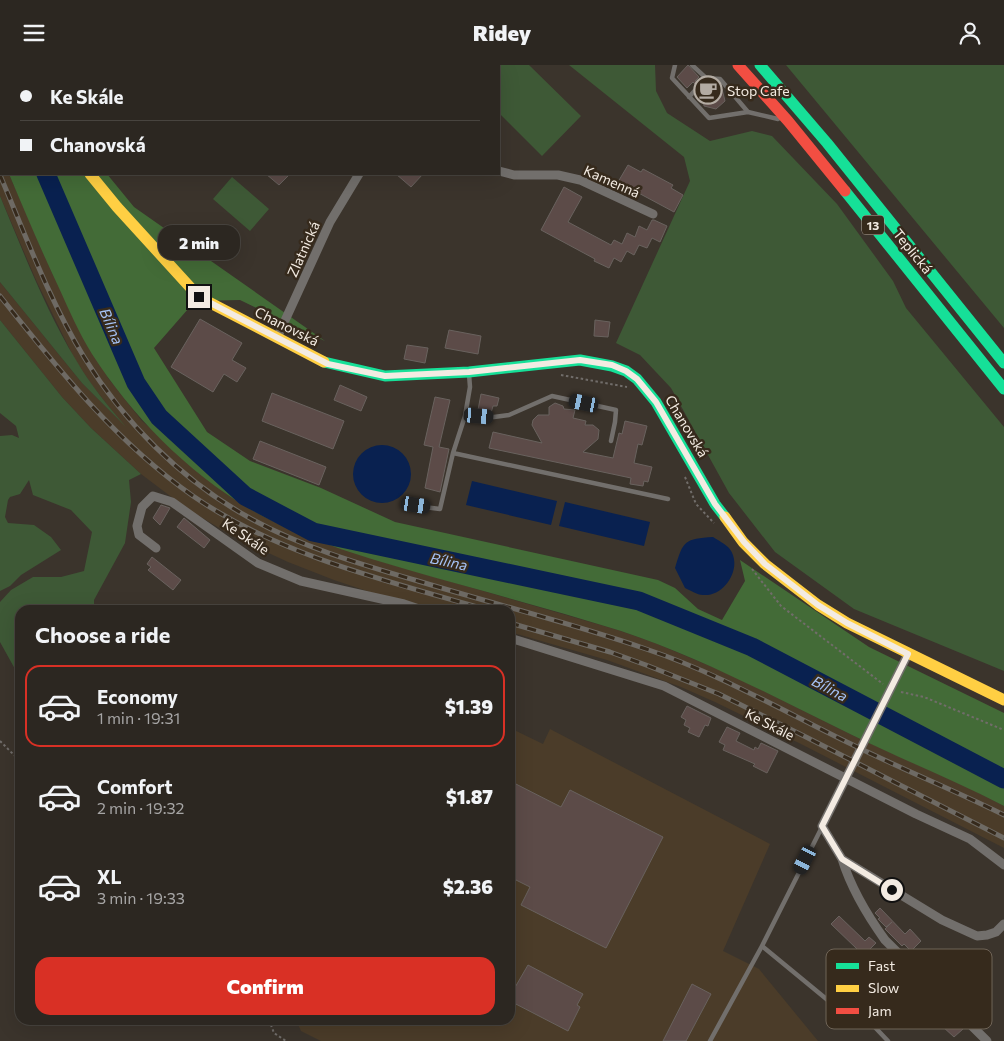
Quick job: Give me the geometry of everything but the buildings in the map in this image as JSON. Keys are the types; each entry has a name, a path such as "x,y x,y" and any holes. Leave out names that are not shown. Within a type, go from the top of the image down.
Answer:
{"main road":[{"name":"Teplická","path":"738,65 788,121 1004,389"},
{"name":"Teplická","path":"760,65 827,143 1004,363"},
{"name":"Chanovská","path":"91,175 117,207 199,297 328,364 385,376 469,372 580,360 612,365 637,379 656,402 715,504 744,542 765,564 818,605 847,623 1004,700"}],"street":[{"name":"Kamenná","path":"500,171 514,175 558,175 580,180 653,214"},
{"name":"Zlatnická","path":"277,338 330,222 358,175"},
{"name":"Ke Skále","path":"156,547 139,535 137,527 142,507 153,496 172,503 258,563 301,581 407,605"},
{"name":"Ke Skále","path":"515,640 664,685 916,814 970,839 1004,865"},
{"path":"894,949 885,940 848,878 842,859 822,826 908,654"},
{"path":"842,859 942,920 978,936 996,932 1004,924"},
{"path":"975,1029 987,1041"}],"lane":[{"path":"675,65 672,78 709,118 748,112 788,121"},
{"path":"692,65 706,79 720,79 748,112"},
{"path":"689,97 706,79"},
{"path":"416,505 440,509 453,453 465,415 470,387 469,372"},
{"path":"465,415 494,417 509,415 552,396 616,409 611,441"},
{"path":"453,453 668,499"},
{"path":"710,1041 762,946 822,826"},
{"path":"762,946 826,999"},
{"path":"877,1029 888,1041"}],"path":[{"path":"0,741 15,756"},
{"path":"271,1025 274,1033 286,1041"}],"shaded area":[{"path":"0,175 9,175 52,273 108,378 142,421 225,493 252,510 321,541 390,564 618,630 655,643 729,674 854,736 967,787 1004,806 1004,848 801,744 681,687 607,660 515,633 515,605 415,605 379,595 288,562 236,538 186,508 141,474 91,428 62,397 0,320 0,282 82,383 121,422 75,360 36,280 0,196"},
{"path":"550,729 770,844 723,951 759,969 818,1041 321,1041 301,1031 298,1025 515,1025 515,730 543,744"}],"green space":[{"path":"500,65 529,65 581,116 542,156 500,114"},
{"path":"569,65 655,65 656,91 667,113 710,141 752,131 772,136 837,204 893,281 906,308 1004,427 1004,671 854,609 775,552 729,493 671,388 640,355 616,343 690,181 684,157"},
{"path":"786,65 1004,65 1004,328"},
{"path":"9,175 108,175 134,207 325,341 240,300 195,301 154,348 207,432 250,461 321,488 395,522 658,580 675,588 698,609 722,620 745,581 740,560 869,647 1004,713 1004,806 681,653 595,623 350,552 289,529 250,509 226,494 182,460 162,441 125,399 92,354 83,338 39,245"},
{"path":"232,177 269,209 250,231 213,199"},
{"path":"0,196 54,321 81,369 126,427 82,383 0,282"},
{"path":"0,320 62,397 91,428 141,474 129,480 131,502 125,543 94,600 94,605 15,605 15,669 0,642 0,602 11,590 33,577 61,577 84,571 92,532 71,510 33,495 29,480 20,494 10,497 8,500 5,517 8,523 34,525 51,537 61,550 21,575 10,586 0,591 0,436 12,435 19,438 16,426 0,413"}],"water":[{"path":"382,445 398,450 406,458 411,474 406,490 398,498 382,503 366,498 358,490 353,474 358,458 366,450"},
{"path":"472,481 557,501 551,525 466,505"},
{"path":"565,502 650,522 644,546 559,526"},
{"path":"713,537 729,548 733,555 733,571 725,586 711,594 701,595 685,588 675,568 680,552 686,543 691,540"}],"waterway":[{"name":"Bílina","path":"46,175 136,383 159,417 245,496 313,532 639,601 752,647 1004,779"}],"railway":[{"path":"0,175 60,314 84,357 99,381 135,426 177,467 223,502 248,517 310,546 396,575 499,605"},
{"path":"0,296 66,377 113,428 165,475 193,496 226,517 298,551 374,577 470,605"},
{"path":"515,610 646,649 699,669 870,753 1004,815"},
{"path":"515,624 610,652 719,694 1004,838"}],"traffic: fast":[{"path":"760,65 827,143 1004,363"},
{"path":"845,191 1004,389"},
{"path":"324,362 385,376 469,372 580,360 612,366 626,371 637,379 656,402 715,504 725,517"}],"traffic: slow":[{"path":"91,175 117,207 199,297 324,362"},
{"path":"725,517 743,542 765,564 818,605 847,623 1004,700"}],"traffic: jam":[{"path":"738,65 788,121 845,191"}],"place":[{"name":"Stop Cafe","path":"708,90"}],"route":[{"path":"199,297 328,364 385,376 469,372 580,360 612,365 626,371 637,379 656,402 715,504 744,542 765,564 818,605 880,641 908,654 822,826 842,859 892,890"}]}
